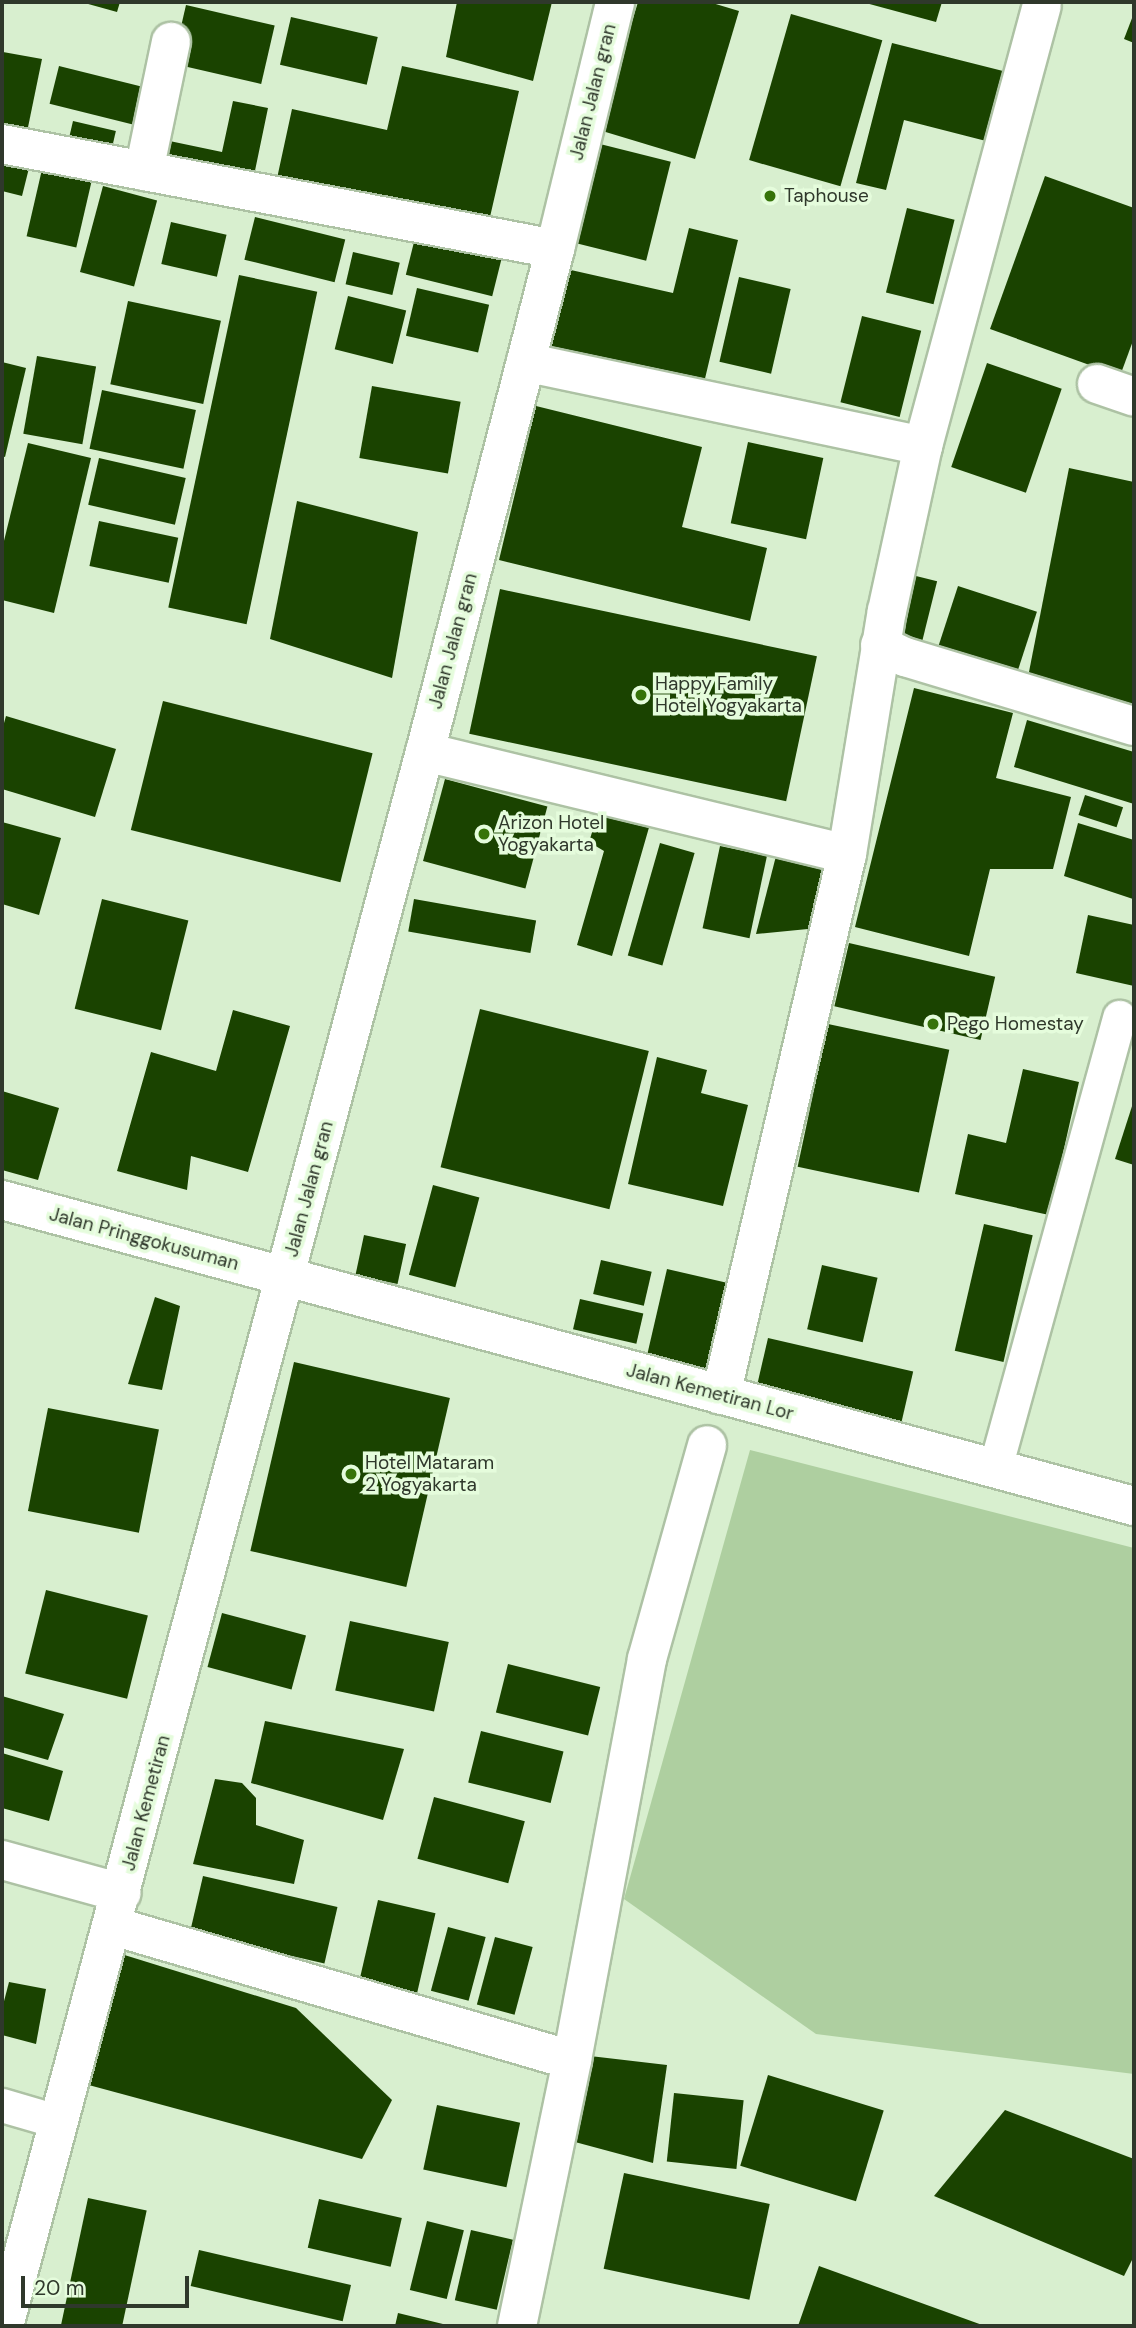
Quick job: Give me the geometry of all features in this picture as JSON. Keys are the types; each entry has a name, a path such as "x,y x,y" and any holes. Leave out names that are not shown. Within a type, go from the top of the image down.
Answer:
{"street":[{"name":"Jalan Jalan gran","path":"285,1279 526,362 615,2"},
{"path":"721,1395 846,854 880,645 923,446 1042,6"},
{"path":"144,171 171,42"},
{"path":"2,144 555,249"},
{"path":"526,362 923,446"},
{"path":"1097,384 1134,397"},
{"path":"880,645 905,657 1134,726"},
{"path":"425,752 846,854"},
{"name":"Jalan Pringgokusuman","path":"2,1200 285,1279"},
{"name":"Jalan Kemetiran Lor","path":"285,1279 1134,1506"},
{"name":"Jalan Kemetiran","path":"4,2326 285,1279"},
{"path":"517,2326 572,2060 647,1659 707,1445"},
{"path":"2,1860 117,1910 572,2060"}],"lane":[{"path":"995,1468 1119,1017"},
{"path":"2,2105 60,2122"}],"green space":[{"path":"750,1450 1134,1548 1134,2074 816,2034 624,1899"}],"building":[{"path":"81,2 120,2 117,12"},
{"path":"457,2 552,2 533,81 446,57"},
{"path":"638,2 709,2 739,11 695,159 599,130"},
{"path":"862,2 942,2 936,22"},
{"path":"186,5 275,25 261,84 173,63"},
{"path":"1134,13 1134,43 1124,39"},
{"path":"791,14 882,40 840,186 749,160"},
{"path":"291,17 378,37 367,85 280,65"},
{"path":"892,43 1003,71 986,141 904,120 886,190 856,183"},
{"path":"3,52 42,59 26,137 2,132"},
{"path":"59,66 147,88 138,126 50,104"},
{"path":"402,66 519,91 487,230 276,183 292,109 387,130"},
{"path":"233,101 268,108 251,190 154,170 160,139 222,152"},
{"path":"73,121 116,131 110,155 67,145"},
{"path":"600,144 671,162 646,261 575,243"},
{"path":"2,157 30,164 22,196 2,191"},
{"path":"43,165 93,176 76,248 27,236"},
{"path":"1045,176 1134,208 1134,338 1120,376 990,329"},
{"path":"103,186 157,200 134,286 80,272"},
{"path":"907,208 955,220 933,304 886,292"},
{"path":"255,217 345,239 335,282 244,260"},
{"path":"171,222 227,235 217,277 161,264"},
{"path":"689,228 738,240 703,387 543,349 562,268 673,293"},
{"path":"416,234 502,256 492,296 406,275"},
{"path":"353,252 400,263 392,295 346,284"},
{"path":"239,275 317,292 247,624 168,608"},
{"path":"739,277 791,289 771,374 719,362"},
{"path":"417,288 489,305 478,352 406,336"},
{"path":"348,296 406,311 393,364 335,349"},
{"path":"128,301 221,321 203,404 110,384"},
{"path":"862,316 921,331 900,417 840,402"},
{"path":"37,356 96,366 82,444 23,434"},
{"path":"2,362 26,368 5,457 2,456"},
{"path":"987,363 1062,389 1026,493 951,467"},
{"path":"372,386 461,402 448,474 359,458"},
{"path":"102,390 196,410 183,469 90,449"},
{"path":"536,406 702,447 682,527 767,548 750,621 499,560"},
{"path":"748,442 823,458 806,539 731,523"},
{"path":"28,443 91,458 54,613 2,600 2,549"},
{"path":"99,458 186,478 175,525 88,505"},
{"path":"1069,468 1134,482 1134,707 1028,677"},
{"path":"297,501 418,532 392,678 270,639"},
{"path":"99,521 178,538 169,583 89,566"},
{"path":"908,574 937,581 922,642 893,635"},
{"path":"958,586 1037,612 1017,673 938,648"},
{"name":"Happy Family Hotel Yogyakarta","path":"500,589 817,656 786,801 469,734"},
{"path":"914,688 1013,713 996,778 1071,797 1053,869 990,869 969,956 855,927"},
{"path":"163,701 373,753 340,882 131,830"},
{"path":"6,716 116,749 95,817 2,789 2,730"},
{"path":"1027,720 1134,752 1134,804 1014,767"},
{"name":"Arizon Hotel Yogyakarta","path":"445,779 547,806 525,889 423,861"},
{"path":"1085,795 1123,807 1117,827 1079,815"},
{"path":"599,810 650,824 612,956 577,945 604,851 589,842"},
{"path":"2,822 61,838 39,915 2,904"},
{"path":"1078,823 1134,840 1133,899 1064,876"},
{"path":"660,843 695,853 662,965 628,955"},
{"path":"720,846 767,856 749,938 703,928"},
{"path":"776,856 832,869 818,928 756,934"},
{"path":"102,899 188,921 161,1030 75,1009"},
{"path":"414,899 536,921 530,953 408,931"},
{"path":"1088,915 1134,925 1134,986 1076,973"},
{"path":"849,943 995,977 981,1040 834,1006"},
{"path":"480,1009 649,1051 609,1209 441,1167"},
{"path":"233,1010 290,1026 248,1172 191,1156 187,1190 117,1171 151,1052 216,1071"},
{"path":"828,1024 949,1050 919,1193 798,1167"},
{"path":"657,1057 707,1070 701,1093 748,1105 723,1206 628,1184"},
{"path":"1023,1069 1079,1082 1049,1215 955,1194 968,1134 1006,1143"},
{"path":"2,1091 59,1108 38,1180 2,1170"},
{"path":"1134,1100 1134,1165 1115,1159"},
{"path":"433,1185 479,1197 455,1287 409,1275"},
{"path":"984,1224 1033,1235 1003,1362 955,1351"},
{"path":"364,1235 406,1244 398,1284 355,1275"},
{"path":"601,1260 652,1272 644,1306 593,1294"},
{"path":"822,1265 878,1278 863,1342 807,1329"},
{"path":"667,1269 733,1284 712,1377 646,1362"},
{"path":"155,1297 180,1306 162,1390 128,1384"},
{"path":"580,1299 643,1314 636,1344 573,1329"},
{"path":"768,1338 913,1372 900,1427 755,1394"},
{"name":"Hotel Mataram 2 Yogyakarta","path":"294,1362 450,1398 406,1587 250,1551"},
{"path":"48,1408 159,1430 139,1533 28,1511"},
{"path":"46,1590 148,1615 127,1699 25,1673"},
{"path":"222,1613 306,1636 292,1690 208,1667"},
{"path":"350,1621 449,1642 434,1711 335,1690"},
{"path":"508,1664 600,1687 588,1735 496,1713"},
{"path":"2,1696 64,1714 48,1760 2,1747"},
{"path":"265,1721 404,1749 383,1820 251,1783"},
{"path":"481,1731 563,1752 551,1803 468,1782"},
{"path":"2,1753 63,1771 49,1821 2,1808"},
{"path":"215,1779 242,1783 256,1798 256,1825 304,1840 294,1884 193,1864"},
{"path":"434,1797 525,1821 508,1883 417,1859"},
{"path":"203,1876 337,1907 324,1964 190,1933"},
{"path":"378,1900 435,1913 417,1994 359,1981"},
{"path":"448,1927 486,1937 469,2001 431,1991"},
{"path":"495,1937 533,1947 515,2015 477,2005"},
{"path":"118,1953 296,2008 392,2100 362,2159 85,2084"},
{"path":"9,1982 46,1989 36,2044 2,2035 2,2009"},
{"path":"590,2056 667,2065 653,2163 575,2142"},
{"path":"768,2075 884,2110 856,2201 740,2166"},
{"path":"674,2093 744,2100 736,2169 667,2162"},
{"path":"437,2105 520,2123 506,2187 423,2170"},
{"path":"1005,2110 1134,2159 1134,2256 1124,2276 934,2196"},
{"path":"624,2173 770,2204 749,2300 604,2269"},
{"path":"88,2198 147,2210 122,2326 61,2326"},
{"path":"319,2199 402,2218 391,2267 308,2248"},
{"path":"427,2221 464,2230 447,2299 410,2290"},
{"path":"471,2230 513,2240 497,2310 455,2300"},
{"path":"199,2250 351,2285 343,2321 191,2286"},
{"path":"819,2266 985,2326 798,2326"},
{"path":"398,2313 447,2325 395,2326"}],"place":[{"name":"Taphouse","path":"770,196"},
{"name":"Happy Family Hotel Yogyakarta","path":"641,695"},
{"name":"Arizon Hotel Yogyakarta","path":"484,834"},
{"name":"Pego Homestay","path":"933,1024"},
{"name":"Hotel Mataram 2 Yogyakarta","path":"351,1474"}]}
